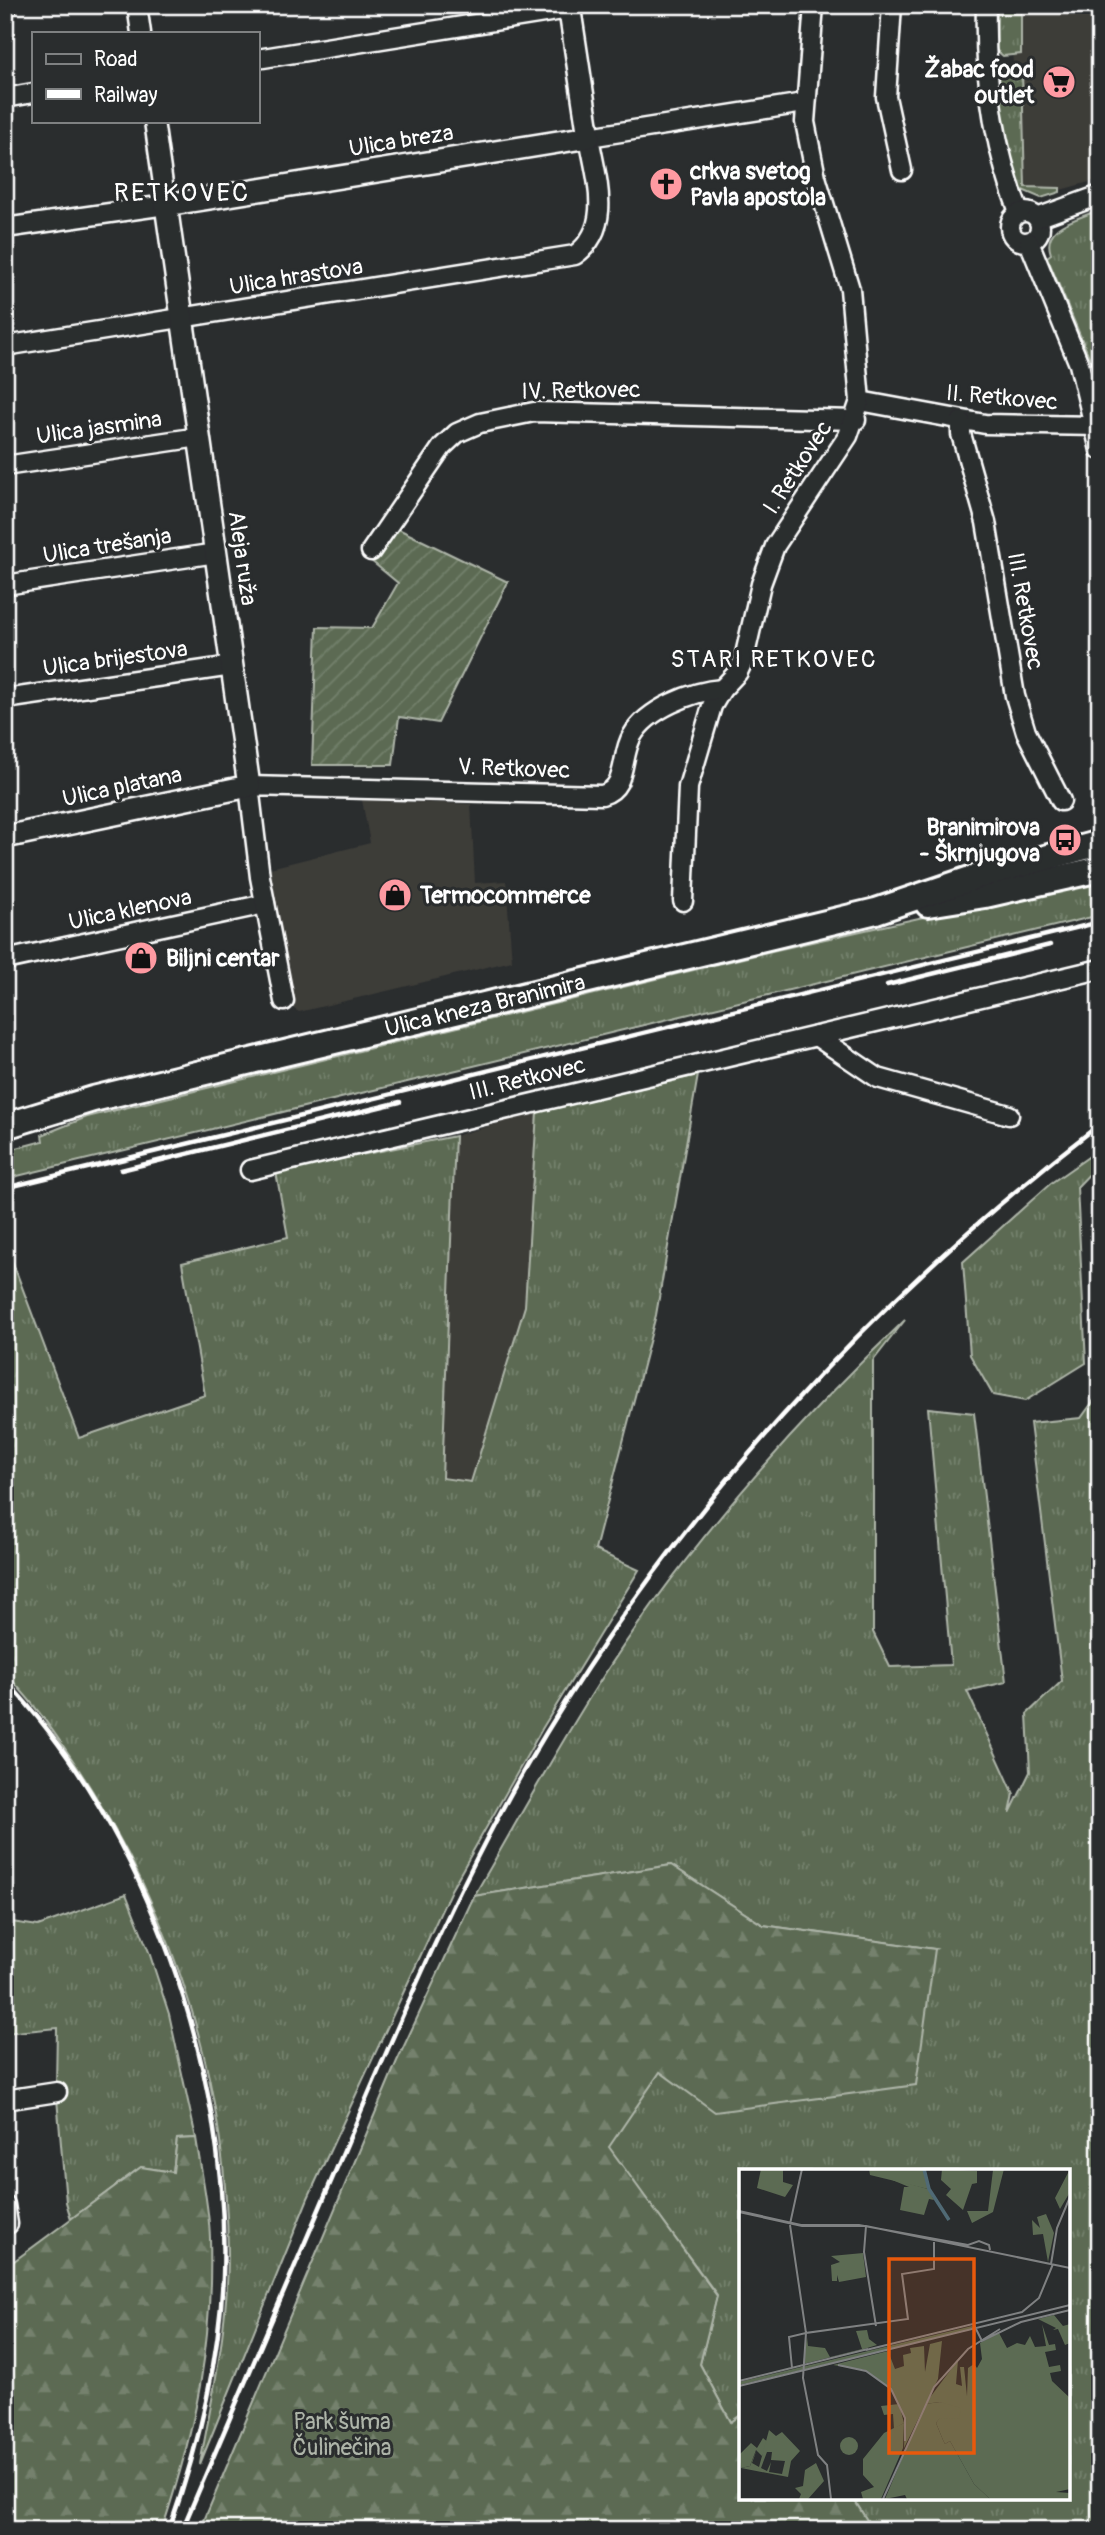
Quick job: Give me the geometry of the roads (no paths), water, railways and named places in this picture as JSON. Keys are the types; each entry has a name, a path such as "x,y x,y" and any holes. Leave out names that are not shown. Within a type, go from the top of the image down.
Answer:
{"main road":[{"name":"Ulica kneza Branimira","path":"876,911 982,874 1100,843"},
{"name":"Ulica kneza Branimira","path":"5,1126 93,1099 876,911 985,895 1100,869"},
{"name":"Ulica kneza Branimira","path":"5,1113 93,1099"}],"street":[{"path":"137,5 141,32"},
{"name":"I. Retkovec","path":"683,901 688,787 712,706 722,688 738,673 744,659 761,584 775,546 848,436 856,420 860,401 850,289 816,177 804,103 814,5"},
{"path":"892,5 886,97 902,170"},
{"path":"986,5 986,71 990,111 1005,174 1019,212"},
{"path":"259,59 569,7 589,137"},
{"path":"5,98 32,93"},
{"name":"Ulica breza","path":"5,228 166,205 804,103"},
{"name":"Aleja ruža","path":"154,122 265,905 284,1001"},
{"name":"Ulica hrastova","path":"5,346 548,262 575,255 591,244 598,228 599,198 589,137"},
{"path":"1037,218 1100,195"},
{"path":"1019,212 1029,212 1037,218 1040,232 1029,242"},
{"path":"1019,212 1009,224 1011,234 1017,240 1029,242"},
{"path":"1029,242 1079,364 1097,427 1100,450"},
{"name":"II. Retkovec","path":"860,401 961,421 1097,427"},
{"name":"IV. Retkovec","path":"371,551 442,447 457,433 480,423 534,412 856,420"},
{"name":"III. Retkovec","path":"961,421 961,434 986,522 1015,696 1026,732 1061,802"},
{"name":"Ulica jasmina","path":"5,466 200,437"},
{"name":"Ulica trešanja","path":"5,585 216,553"},
{"name":"Ulica brijestova","path":"5,699 232,666"},
{"name":"V. Retkovec","path":"249,786 601,795 612,793 618,785 630,738 648,718 691,695 722,688"},
{"name":"Ulica platana","path":"5,837 249,786"},
{"name":"Ulica klenova","path":"5,960 265,905"},
{"name":"III. Retkovec","path":"250,1170 1100,968"},
{"path":"816,1036 878,1078 1009,1115"},
{"path":"5,2100 57,2092"},
{"path":"5,2205 8,2224 5,2224"}],"railway":[{"path":"5,1188 1100,922"},
{"path":"887,985 1050,945"},
{"path":"121,1170 400,1102"},
{"path":"182,2530 431,1952 501,1811 584,1673 646,1584 712,1498 782,1416 856,1338 934,1263 1015,1192 1100,1124"},
{"path":"5,1680 55,1740 100,1808 138,1881 170,1958 195,2038 212,2118 222,2199 221,2309 212,2374 198,2437 169,2530"}],"place":[{"name":"Žabac food outlet","path":"1059,82"},
{"name":"crkva svetog Pavla apostola","path":"666,184"},
{"name":"Branimirova - Škrnjugova","path":"1065,840"},
{"name":"Termocommerce","path":"395,895"},
{"name":"Biljni centar","path":"141,958"}],"district":[{"name":"RETKOVEC","path":"182,192"},
{"name":"STARI RETKOVEC","path":"774,659"}],"park label":[{"name":"Park šuma Čulinečina","path":"342,2434"}]}
